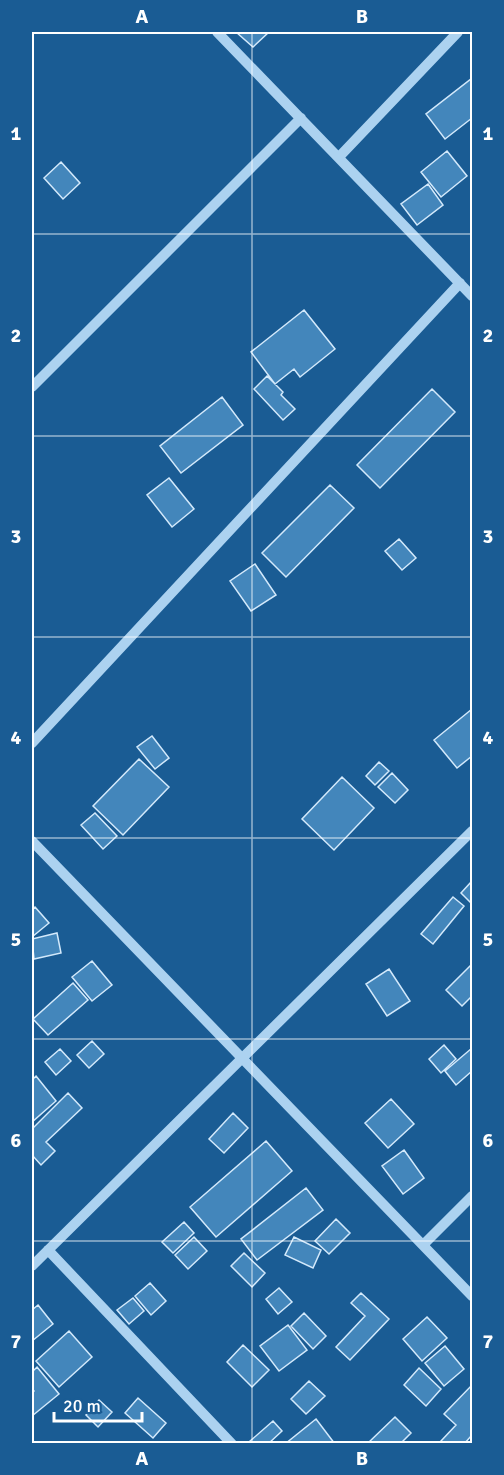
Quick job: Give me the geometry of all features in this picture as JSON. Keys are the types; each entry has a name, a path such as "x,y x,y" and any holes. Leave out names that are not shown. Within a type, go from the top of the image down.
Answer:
{"street":[{"path":"217,32 472,296"},
{"path":"339,157 458,32"},
{"path":"32,387 301,118"},
{"path":"32,743 460,283"},
{"path":"32,1266 472,831"},
{"path":"32,841 472,1296"},
{"path":"423,1245 472,1196"},
{"path":"48,1250 232,1443"}],"building":[{"path":"236,32 269,32 253,47"},
{"path":"471,79 472,118 445,139 426,114"},
{"path":"447,151 467,176 441,197 421,172"},
{"path":"61,162 80,183 63,199 44,178"},
{"path":"428,184 443,205 417,225 401,204"},
{"path":"304,310 335,349 300,377 294,369 275,384 251,352"},
{"path":"267,376 283,392 281,395 295,409 283,420 254,389"},
{"path":"432,389 455,412 380,488 357,465"},
{"path":"222,397 243,425 181,473 160,446"},
{"path":"169,478 194,509 172,527 147,495"},
{"path":"330,485 354,508 286,577 262,553"},
{"path":"399,539 416,558 402,570 385,551"},
{"path":"255,564 276,595 251,611 230,581"},
{"path":"472,709 472,756 457,768 434,740"},
{"path":"152,736 169,758 155,769 137,747"},
{"path":"139,759 169,787 123,835 93,806"},
{"path":"379,762 389,771 375,785 366,776"},
{"path":"392,773 408,790 395,803 378,787"},
{"path":"342,777 374,808 334,850 302,819"},
{"path":"95,813 117,836 103,849 81,825"},
{"path":"472,881 472,904 461,893"},
{"path":"453,897 464,906 433,944 421,934"},
{"path":"35,907 49,923 32,937 32,910"},
{"path":"57,933 61,953 34,959 32,939"},
{"path":"92,961 112,985 92,1001 72,977"},
{"path":"472,964 472,996 462,1006 446,990"},
{"path":"389,969 410,1001 387,1016 366,984"},
{"path":"73,983 88,1000 48,1035 33,1019"},
{"path":"92,1041 104,1054 89,1068 77,1055"},
{"path":"444,1045 456,1059 441,1073 429,1059"},
{"path":"472,1048 472,1071 456,1085 445,1071"},
{"path":"60,1049 71,1061 56,1075 45,1062"},
{"path":"36,1076 56,1101 32,1122 32,1080"},
{"path":"68,1093 82,1108 46,1142 55,1151 41,1165 32,1155 32,1129"},
{"path":"391,1099 414,1124 388,1148 365,1123"},
{"path":"233,1113 248,1128 224,1153 209,1139"},
{"path":"266,1141 292,1171 216,1237 190,1207"},
{"path":"404,1150 424,1178 403,1194 382,1166"},
{"path":"306,1188 323,1210 257,1260 241,1239"},
{"path":"336,1219 350,1233 329,1254 315,1241"},
{"path":"184,1222 194,1233 173,1253 162,1242"},
{"path":"194,1237 207,1251 188,1269 175,1255"},
{"path":"294,1237 321,1250 313,1268 285,1255"},
{"path":"244,1253 265,1273 252,1287 231,1266"},
{"path":"150,1283 166,1301 151,1315 135,1296"},
{"path":"279,1288 292,1302 278,1314 266,1299"},
{"path":"361,1293 389,1319 350,1360 336,1347 365,1316 351,1303"},
{"path":"133,1298 144,1311 129,1324 117,1310"},
{"path":"38,1305 53,1324 32,1341 32,1310"},
{"path":"304,1313 326,1336 313,1349 291,1326"},
{"path":"427,1317 447,1338 422,1361 403,1339"},
{"path":"288,1325 307,1350 279,1371 260,1346"},
{"path":"69,1331 92,1357 59,1387 36,1361"},
{"path":"243,1345 269,1370 252,1387 227,1362"},
{"path":"445,1346 464,1369 444,1386 425,1363"},
{"path":"37,1367 59,1394 32,1416 32,1393 34,1391 32,1372"},
{"path":"419,1368 441,1389 426,1406 404,1385"},
{"path":"309,1381 325,1396 306,1414 291,1399"},
{"path":"472,1385 472,1435 464,1444 444,1444 441,1441 456,1425 444,1414"},
{"path":"138,1398 166,1423 153,1438 125,1413"},
{"path":"99,1400 112,1412 98,1427 86,1415"},
{"path":"395,1417 411,1433 400,1444 367,1444"},
{"path":"316,1419 335,1444 285,1444"},
{"path":"273,1421 282,1431 268,1444 250,1444 249,1442"}]}
